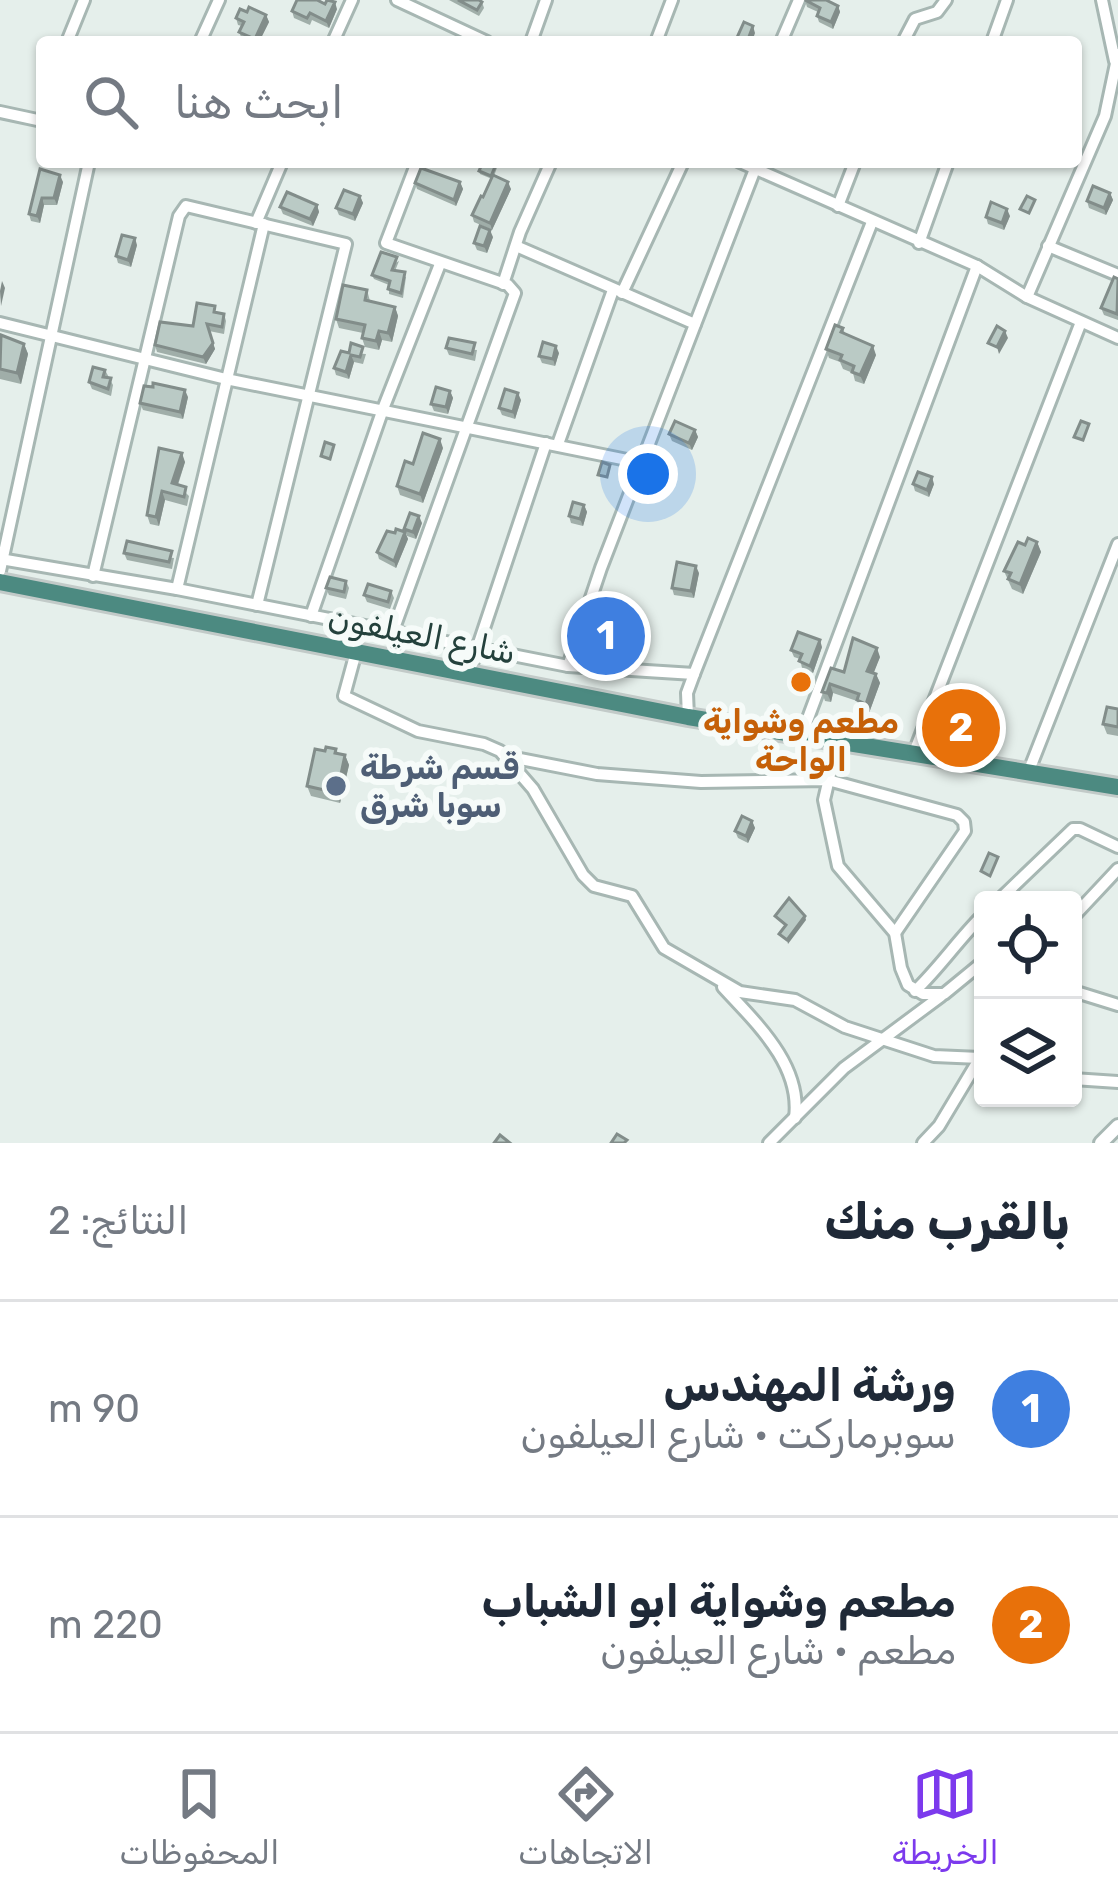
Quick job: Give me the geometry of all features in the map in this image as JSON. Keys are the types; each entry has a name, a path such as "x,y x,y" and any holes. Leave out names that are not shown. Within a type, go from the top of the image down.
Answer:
{"highway":[{"name":"شارع العيلفون","path":"0,582 688,717 1118,788"}],"street":[{"path":"69,36 84,0"},
{"path":"203,36 219,0"},
{"path":"336,36 352,0"},
{"path":"397,0 424,6 465,36"},
{"path":"533,36 546,0"},
{"path":"658,36 672,0"},
{"path":"784,36 799,0"},
{"path":"906,36 915,19 937,12 946,0"},
{"path":"994,36 1007,0"},
{"path":"1082,158 1105,116 1117,58 1102,0"},
{"path":"0,113 36,119"},
{"path":"88,168 1,563 177,589 568,666 694,674"},
{"path":"177,589 260,224 280,168"},
{"path":"393,631 514,293 503,284 386,243 415,168"},
{"path":"503,284 548,168"},
{"path":"469,673 552,443 618,291 680,168"},
{"path":"838,206 853,168"},
{"path":"920,243 946,168"},
{"path":"1027,297 1077,168"},
{"path":"568,666 755,169 977,266 1027,297 1118,338"},
{"path":"93,576 144,358 182,210 187,206 346,244 257,605"},
{"path":"688,717 687,693 694,674 872,222"},
{"path":"1048,246 1118,275"},
{"path":"515,247 695,324"},
{"path":"311,616 383,409 440,264"},
{"path":"801,737 977,266"},
{"path":"913,756 1082,322"},
{"path":"0,323 226,379 642,463"},
{"path":"1028,773 1118,544"},
{"path":"356,652 344,696 418,731 484,744 505,755 597,775 701,782 828,780 948,811 964,822 960,840 895,933"},
{"path":"837,744 824,800 838,866 895,933 901,968 915,991"},
{"path":"505,755 545,807 583,874 594,886 632,896 664,948 718,982 760,998 795,1000 845,1027 934,1056 974,1055"},
{"path":"1008,891 1073,829 1118,847"},
{"path":"1082,907 1118,869"},
{"path":"915,991 946,962 957,941 974,924"},
{"path":"769,1143 844,1068 974,969"},
{"path":"718,982 785,1064 796,1092 795,1121"},
{"path":"915,991 944,994"},
{"path":"1082,994 1118,1005"},
{"path":"923,1143 939,1126 974,1067"},
{"path":"1082,1079 1118,1082"},
{"path":"1101,1143 1118,1126"}],"building":[{"path":"297,0 335,2 326,21 292,11"},
{"path":"458,0 479,0 482,2 477,10"},
{"path":"805,0 826,0 838,6 831,22 817,16 820,8"},
{"path":"249,7 266,15 256,36 239,32 244,22 236,18 240,9 247,12"},
{"path":"744,22 753,26 749,36 738,36"},
{"path":"421,168 460,182 454,200 415,183"},
{"path":"40,169 60,175 54,198 42,198 37,216 29,214"},
{"path":"493,175 508,182 490,223 472,215"},
{"path":"1093,186 1110,193 1104,208 1087,201"},
{"path":"344,190 360,196 353,214 336,208"},
{"path":"287,192 317,205 310,219 280,207"},
{"path":"1027,196 1035,200 1029,213 1020,209"},
{"path":"991,202 1007,209 1002,223 986,217"},
{"path":"480,226 490,230 484,246 474,243"},
{"path":"122,235 135,238 128,260 116,256"},
{"path":"381,252 397,257 392,270 405,272 401,293 388,289 390,281 372,275"},
{"path":"1114,277 1118,279 1117,314 1101,308"},
{"path":"343,285 367,290 365,300 395,307 388,333 379,331 376,341 362,338 365,325 336,319"},
{"path":"197,303 215,306 214,312 224,314 222,327 207,324 213,343 203,357 155,345 160,322 193,326"},
{"path":"835,325 873,346 860,375 840,360 842,355 826,349"},
{"path":"997,326 1005,331 997,347 988,343"},
{"path":"1,335 24,344 17,373 0,369"},
{"path":"449,338 475,343 472,354 446,348"},
{"path":"543,342 556,346 553,359 539,356"},
{"path":"351,343 363,347 360,357 351,355 346,372 334,368 341,351 349,353"},
{"path":"93,367 105,370 103,377 111,378 108,389 89,382"},
{"path":"153,383 185,390 180,412 140,403 144,386 153,387"},
{"path":"436,387 450,391 446,407 431,404"},
{"path":"505,389 518,393 513,412 499,408"},
{"path":"675,421 695,430 689,443 669,434"},
{"path":"1081,421 1089,424 1083,440 1074,437"},
{"path":"423,433 440,439 420,494 397,486 405,461 413,464"},
{"path":"325,442 334,445 330,459 321,456"},
{"path":"159,448 182,453 172,483 186,487 184,497 162,491 156,517 147,515"},
{"path":"602,462 610,465 607,477 598,475"},
{"path":"918,472 932,477 927,490 913,484"},
{"path":"573,502 584,505 580,519 569,516"},
{"path":"410,513 419,516 413,532 404,529"},
{"path":"396,529 405,532 394,561 377,552 387,531 395,533"},
{"path":"1028,538 1037,542 1020,584 1008,579 1011,573 1004,571 1018,542 1025,545"},
{"path":"127,541 172,551 169,562 124,553"},
{"path":"677,562 696,566 691,591 672,588"},
{"path":"330,577 346,581 344,592 326,588"},
{"path":"368,584 391,591 388,602 364,595"},
{"path":"798,632 820,640 810,666 799,661 802,654 791,650"},
{"path":"853,638 877,648 867,671 876,674 866,704 857,700 859,694 830,684 827,693 822,692 831,668 844,672"},
{"path":"1107,707 1118,709 1118,727 1103,724"},
{"path":"326,747 345,755 337,793 307,786 315,749 325,751"},
{"path":"742,816 752,821 746,836 735,831"},
{"path":"989,853 998,857 990,876 981,871"},
{"path":"789,898 805,916 787,940 779,934 786,925 775,916"}],"place":[{"name":"ورشة المهندس","path":"606,636"},
{"name":"مطعم وشواية الواحة","path":"801,682"},
{"name":"مطعم وشواية ابو الشباب","path":"961,728"},
{"name":"قسم شرطة سوبا شرق","path":"336,786"}]}
